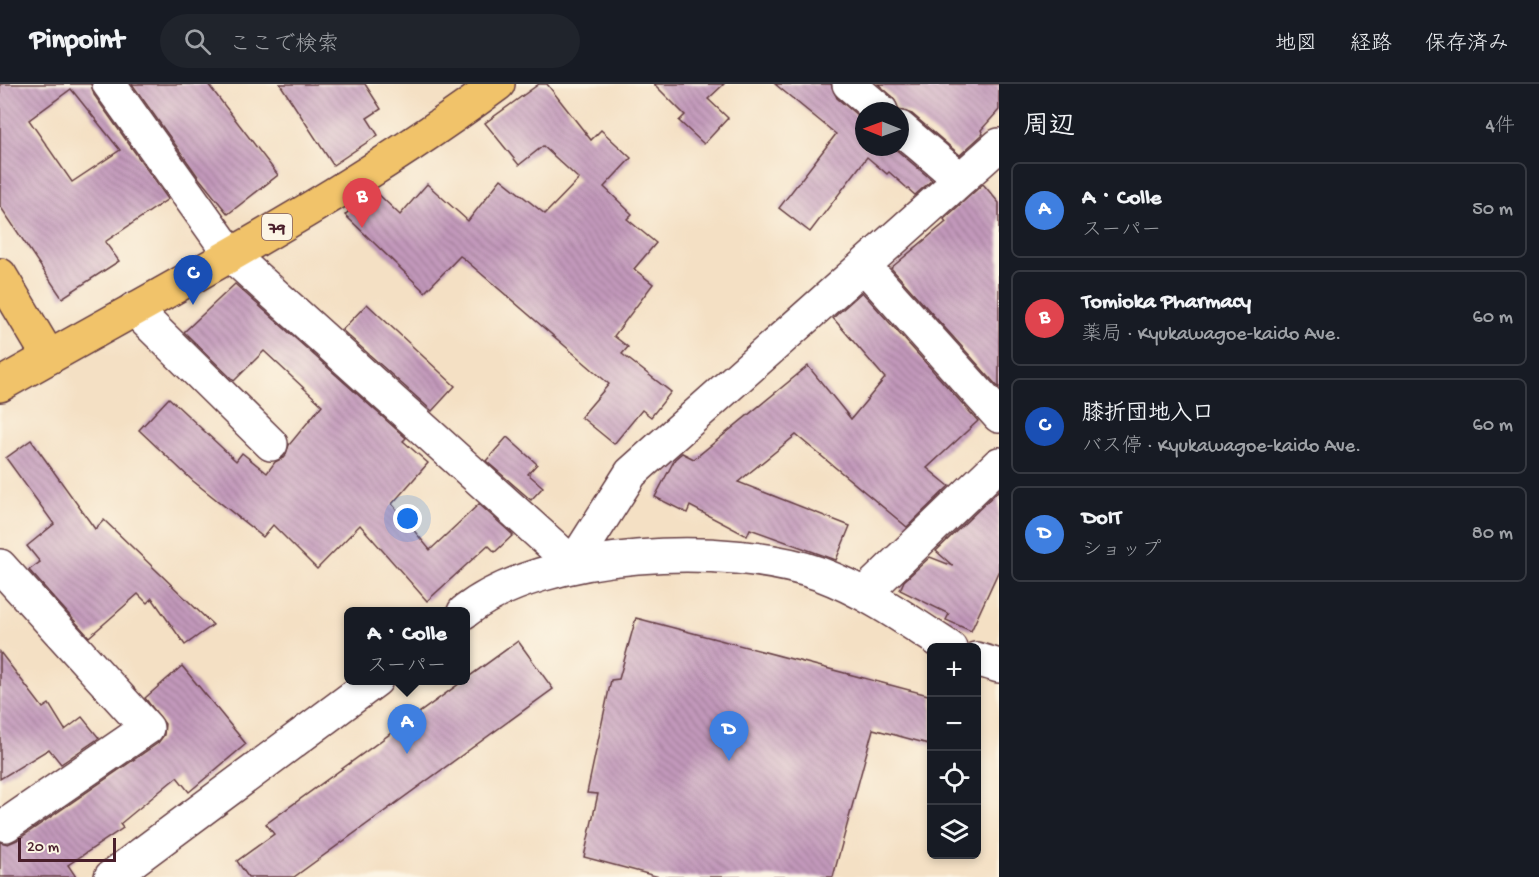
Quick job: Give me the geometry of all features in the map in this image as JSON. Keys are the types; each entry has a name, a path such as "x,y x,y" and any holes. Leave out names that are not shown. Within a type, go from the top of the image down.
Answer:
{"main road":[{"name":"79","path":"49,357 231,255 435,131 498,84"},
{"path":"0,275 49,357 0,385"}],"street":[{"path":"109,84 231,255 573,564"},
{"path":"849,84 870,102"},
{"path":"909,136 960,179"},
{"path":"573,564 630,473 999,146"},
{"path":"864,266 999,416"},
{"path":"134,309 271,444"},
{"path":"866,593 999,464"},
{"path":"470,609 522,580 573,564 618,558 735,556 817,573 866,593 942,643"},
{"path":"0,566 147,728 6,825"},
{"path":"981,661 999,666"},
{"path":"111,877 371,685"}],"building":[{"path":"0,84 91,84 94,95 168,199 105,242 119,261 62,298 0,206","holes":["71,89 120,150 72,182 29,120"]},
{"path":"132,84 208,84 278,175 228,214 199,178"},
{"path":"280,84 365,84 381,109 367,118 378,135 333,165"},
{"path":"539,84 547,84 591,140 601,130 631,158 604,187 632,214 627,219 656,243 634,269 653,284 614,336 628,347 622,354 671,392 651,417 642,410 614,444 581,417 609,384 463,258 460,256 425,292 345,215 360,200 375,191 400,215 427,184 468,221 501,179 545,214 579,179 543,146 519,165 485,123"},
{"path":"654,84 724,84 708,99 728,118 704,144 679,121 685,115"},
{"path":"775,84 831,84 837,98 855,113 855,156 904,156 932,180 915,195 889,172 887,174 867,157 810,232 779,208 836,134"},
{"path":"878,84 999,84 999,110 981,130 983,134 960,155 909,113 909,102 895,102 893,97"},
{"path":"983,184 999,203 999,388 891,268 946,222 944,219"},
{"path":"235,284 406,438 403,441 428,463 392,504 430,550 479,504 513,535 495,552 488,545 427,601 360,525 317,569 273,525 263,537 193,481 139,430 169,398 236,461 242,453 267,473 275,462 285,457 289,445 322,405 264,351 234,381 184,332"},
{"path":"862,292 978,421 927,468 949,486 907,527 796,435 738,482 850,526 836,560 750,529 747,536 690,506 687,513 655,497 675,459 682,453 694,459 808,366 851,419 885,378 833,318"},
{"path":"367,304 455,386 432,411 342,330"},
{"path":"507,437 537,464 528,474 543,487 531,500 486,461"},
{"path":"31,440 95,529 104,520 213,625 185,645 152,598 147,603 138,594 89,637 29,570 40,562 27,546 54,524 6,458"},
{"path":"999,490 999,570 971,631 946,620 949,614 900,590 904,581 930,557 953,566 936,551"},
{"path":"636,618 927,695 927,744 873,729 833,877 659,877 584,857 598,794 587,793 611,680 619,679"},
{"path":"518,641 553,689 294,877 248,877 237,861 274,834 266,824 457,685 470,685 470,676"},
{"path":"0,652 43,708 49,704 65,730 82,717 99,738 61,764 49,749 0,779"},
{"path":"182,666 246,744 189,792 177,777 120,824 123,828 68,865 76,877 0,877 0,842 8,844 17,840 158,743 164,735 165,724 145,698"}],"place":[{"name":"Tomioka Pharmacy","path":"362,228"},
{"name":"膝折団地入口","path":"193,305"},
{"name":"A・Colle","path":"407,754"},
{"name":"DoIT","path":"729,761"}]}
